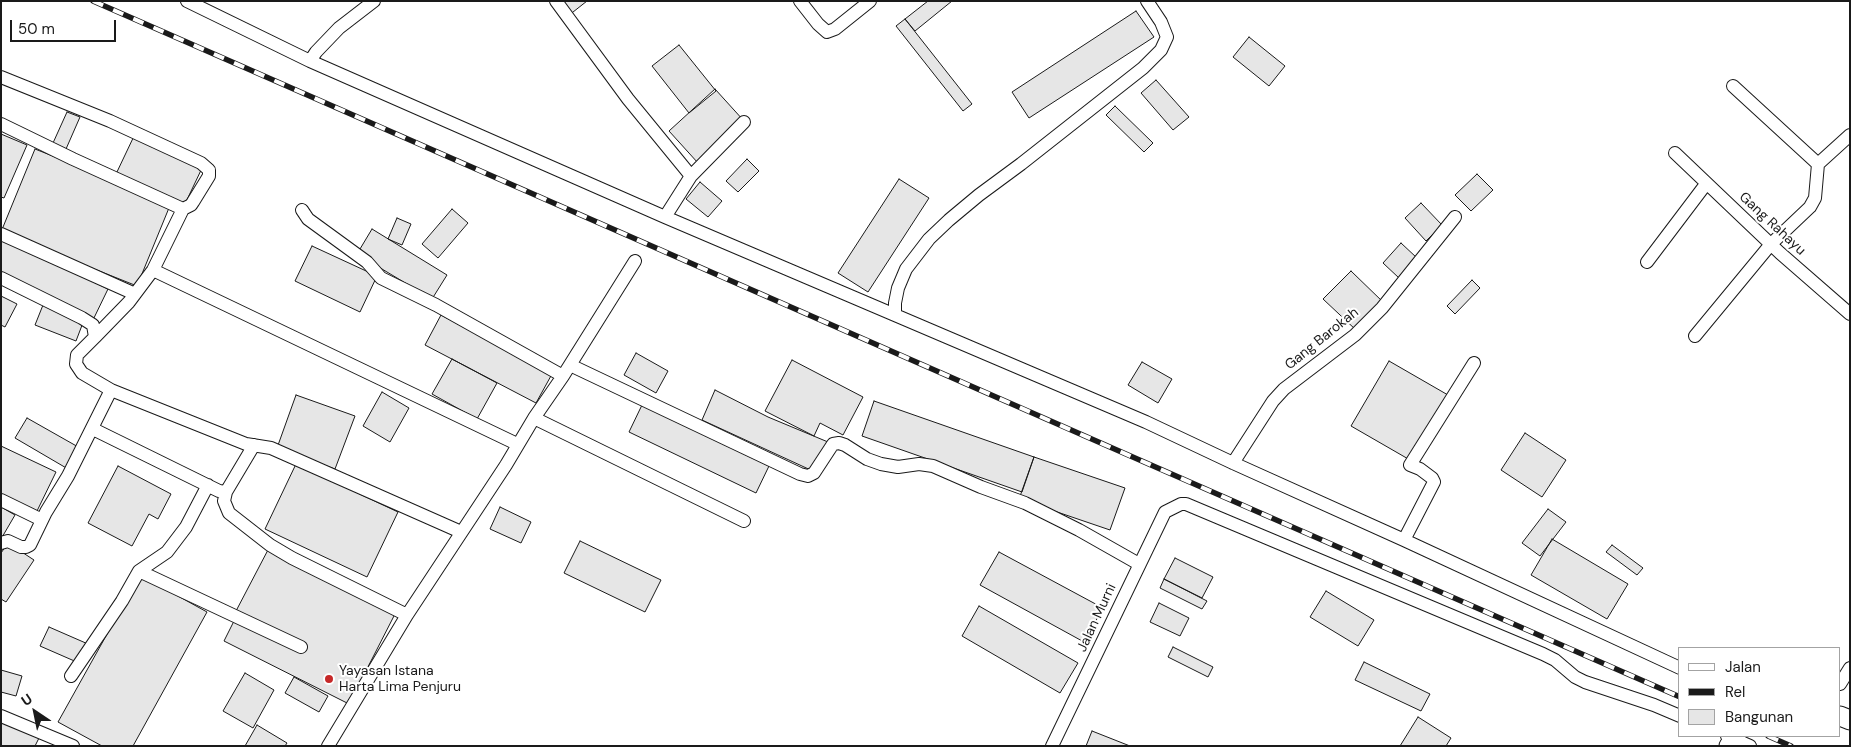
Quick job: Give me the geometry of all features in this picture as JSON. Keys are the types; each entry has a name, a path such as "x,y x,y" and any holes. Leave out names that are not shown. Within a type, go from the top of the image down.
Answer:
{"street":[{"path":"187,1 310,61 665,217 1146,422 1678,667"},
{"path":"310,61 339,28 374,1"},
{"path":"556,1 628,99 691,176"},
{"path":"800,1 818,24 827,32 835,29 870,1"},
{"path":"894,315 898,288 906,269 929,239 979,195 1022,164 1143,68 1162,50 1167,37 1161,22 1147,1"},
{"path":"1,78 110,121 201,163 209,170 208,176 191,206 183,209 153,270 124,308 77,356 76,364 82,373 111,390 222,435 271,448 461,532"},
{"path":"1733,86 1818,164"},
{"path":"665,217 691,176 744,122"},
{"path":"1,124 183,209"},
{"path":"1695,336 1771,244 1810,206 1815,198 1818,164 1850,135"},
{"name":"Gang Rahayu","path":"1675,153 1771,244 1850,314"},
{"path":"1647,262 1706,184"},
{"path":"302,210 308,219 367,262 381,278 567,370 800,474 808,476 814,473 833,444 839,443 867,459 881,464 898,467 919,464 933,466 1025,504 1079,530 1139,564"},
{"name":"Gang Barokah","path":"1233,463 1273,401 1284,389 1355,334 1382,308 1455,217"},
{"path":"1,234 135,294"},
{"path":"328,746 407,615 506,465 517,444 567,370 635,261"},
{"path":"153,270 517,444"},
{"path":"1,278 91,323 94,328 95,337"},
{"path":"1404,540 1434,482 1432,478 1410,465 1474,363"},
{"path":"1,543 8,541 21,547 30,545 42,520 68,476 111,390"},
{"path":"534,418 744,521"},
{"path":"92,429 226,492"},
{"path":"254,445 226,492 224,501 229,513 270,545 319,572 407,615"},
{"path":"71,676 122,601 138,571 167,552 186,527 208,485"},
{"path":"1,500 42,520"},
{"name":"Jalan Murni","path":"1052,746 1094,663 1165,512 1173,507 1186,504 1542,654 1555,660 1575,677 1585,682 1654,705 1678,715"},
{"path":"138,571 301,646"},
{"path":"1841,682 1850,668"},
{"path":"1,716 73,746"}],"building":[{"path":"557,1 587,1 568,16"},
{"path":"928,1 952,1 915,31 905,19"},
{"path":"1136,11 1154,37 1029,118 1012,92"},
{"path":"905,19 972,104 963,111 896,26"},
{"path":"1249,37 1285,66 1269,86 1233,57"},
{"path":"679,45 716,91 689,113 652,66"},
{"path":"1156,80 1189,117 1173,130 1141,93"},
{"path":"715,89 744,121 698,163 669,131"},
{"path":"1115,106 1153,143 1144,152 1106,115"},
{"path":"67,112 80,117 66,149 53,143"},
{"path":"1,134 27,145 4,198 1,197"},
{"path":"135,134 203,166 184,206 116,174"},
{"path":"35,149 171,203 137,286 1,232"},
{"path":"747,159 759,171 738,192 726,181"},
{"path":"1477,174 1493,190 1471,211 1455,195"},
{"path":"899,179 929,198 868,292 838,273"},
{"path":"700,182 722,201 708,217 686,199"},
{"path":"1421,203 1442,225 1426,241 1405,218"},
{"path":"452,209 468,223 438,258 422,244"},
{"path":"397,218 411,224 402,245 388,239"},
{"path":"372,229 447,275 432,299 357,254"},
{"path":"1,236 108,289 92,322 1,277"},
{"path":"1401,243 1417,258 1399,278 1383,263"},
{"path":"312,246 377,276 360,312 295,281"},
{"path":"1351,271 1383,302 1356,330 1323,299"},
{"path":"1472,280 1480,288 1455,314 1447,306"},
{"path":"1,296 17,304 5,327 1,325"},
{"path":"43,305 84,320 76,341 35,325"},
{"path":"441,315 552,374 536,403 425,345"},
{"path":"636,353 668,371 656,393 624,375"},
{"path":"452,359 497,383 477,419 432,394"},
{"path":"792,360 863,397 843,435 820,423 814,436 765,411"},
{"path":"1389,361 1448,395 1410,460 1351,426"},
{"path":"1142,362 1172,379 1158,403 1128,385"},
{"path":"715,390 768,417 828,442 815,472 702,420"},
{"path":"382,392 409,408 390,442 363,426"},
{"path":"296,395 355,416 335,469 277,448"},
{"path":"874,401 1034,457 1022,492 862,436"},
{"path":"642,405 769,466 756,493 629,432"},
{"path":"27,418 80,448 68,469 15,438"},
{"path":"1525,433 1566,460 1542,497 1501,470"},
{"path":"1,446 56,472 37,511 1,494"},
{"path":"1034,457 1125,488 1110,530 1019,499"},
{"path":"296,464 398,512 367,577 265,529"},
{"path":"118,466 171,494 158,519 149,514 132,546 88,523"},
{"path":"1,507 15,515 1,539"},
{"path":"500,507 531,522 521,543 490,529"},
{"path":"1548,509 1566,522 1540,556 1522,543"},
{"path":"1552,539 1628,584 1607,619 1531,575"},
{"path":"580,541 661,580 645,612 564,573"},
{"path":"8,543 34,560 6,602 1,599 1,553"},
{"path":"1612,545 1643,568 1637,575 1606,552"},
{"path":"269,548 396,612 349,704 224,641 236,617 236,611"},
{"path":"999,552 1103,608 1084,642 980,585"},
{"path":"1175,558 1213,577 1202,598 1164,579"},
{"path":"140,575 207,612 133,746 102,746 58,722"},
{"path":"1164,579 1207,601 1202,609 1160,588"},
{"path":"1326,591 1374,620 1358,646 1310,617"},
{"path":"1159,603 1189,618 1180,636 1150,622"},
{"path":"979,606 1078,663 1060,693 962,636"},
{"path":"49,627 88,644 79,663 40,646"},
{"path":"1173,647 1213,667 1208,677 1168,657"},
{"path":"1364,662 1430,694 1421,711 1355,680"},
{"path":"1,670 22,676 16,696 1,692"},
{"path":"245,673 274,690 253,728 223,711"},
{"path":"294,677 328,696 319,712 285,693"},
{"path":"1418,717 1451,738 1446,746 1400,746"},
{"path":"1,720 39,738 35,746 1,746"},
{"path":"257,725 287,743 285,746 245,746"},
{"path":"1092,731 1130,746 1086,746"}],"railway":[{"path":"93,1 1678,696"},
{"path":"1770,737 1791,746"}],"place":[{"name":"Yayasan Istana Harta Lima Penjuru","path":"329,679"}]}
